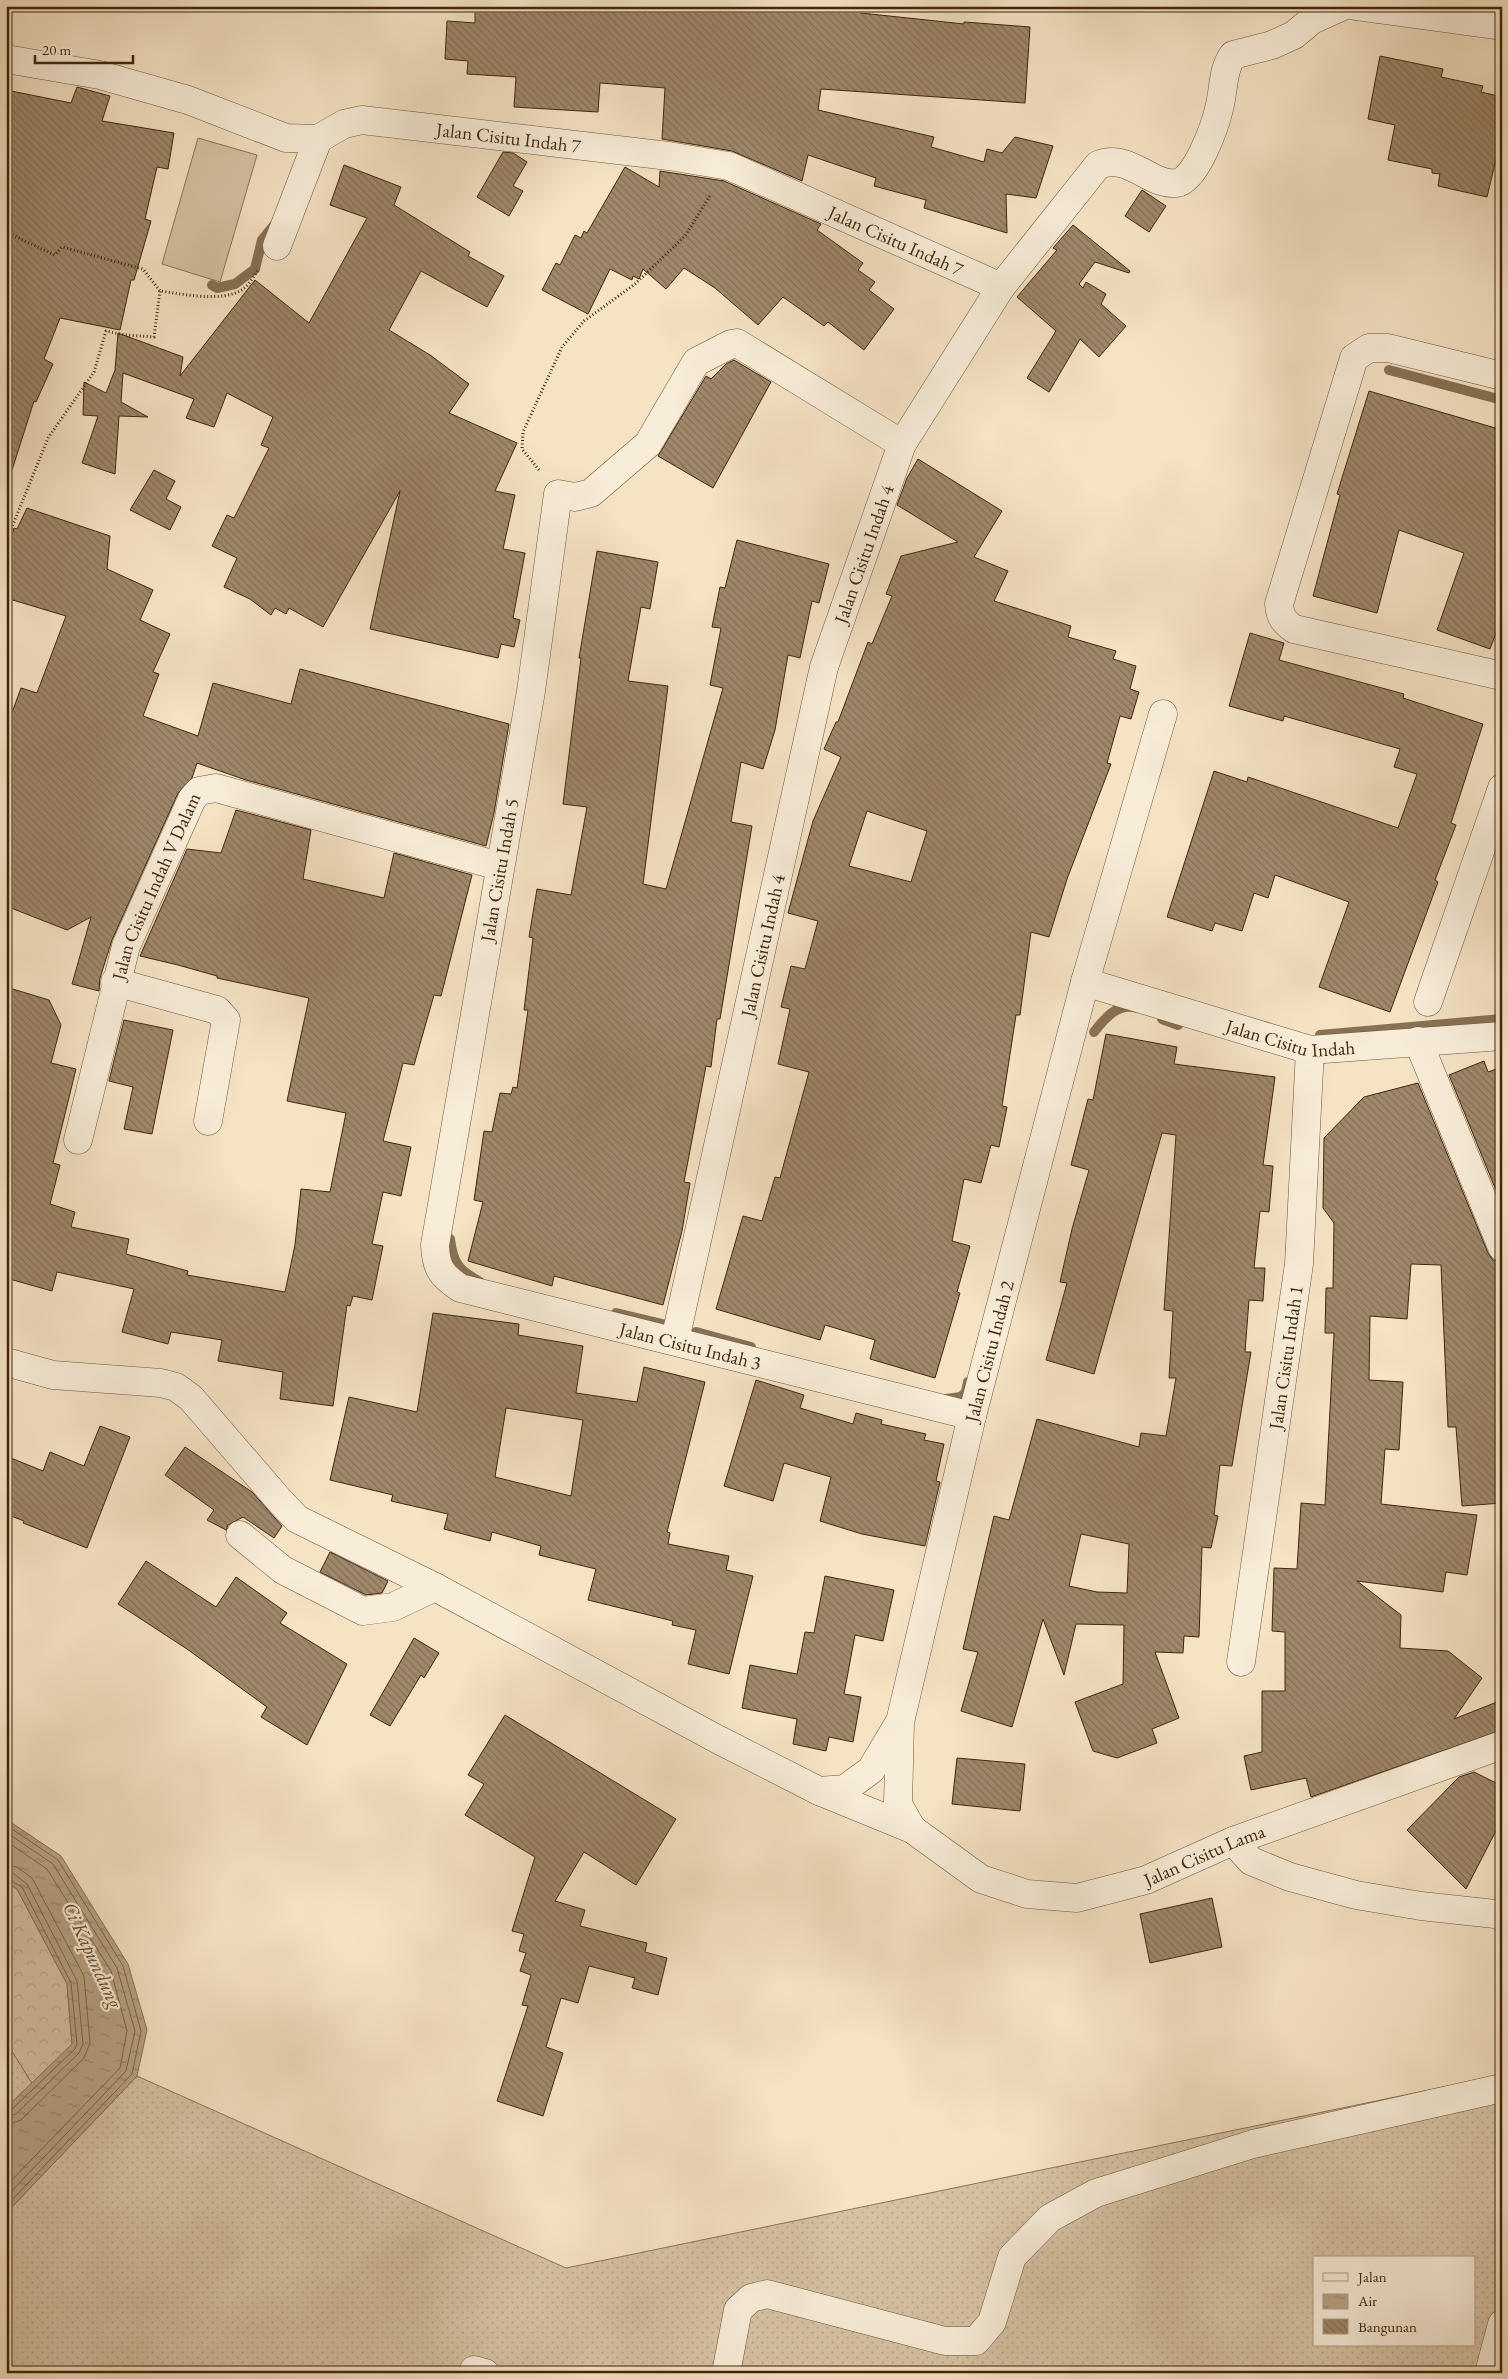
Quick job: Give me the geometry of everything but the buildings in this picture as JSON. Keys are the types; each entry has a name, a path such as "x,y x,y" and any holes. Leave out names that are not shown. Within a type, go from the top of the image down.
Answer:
{"street":[{"name":"Jalan Cisitu Indah 4","path":"675,1340 824,667 902,444 1001,287 1098,165 1116,161 1167,182 1177,183 1186,180 1200,160 1207,143 1219,110 1225,83 1226,65 1233,55 1272,45 1294,35 1312,20 1343,6"},
{"path":"1355,6 1502,26"},
{"path":"6,59 100,75 188,100 286,138 318,139 277,246"},
{"name":"Jalan Cisitu Indah 7","path":"318,139 344,124 362,120 669,156 729,166 1001,287"},
{"path":"558,494 575,497 591,493 624,465 648,444 696,362 730,344 737,343 902,444"},
{"path":"1502,376 1388,348 1369,348 1354,358 1279,604 1280,614 1284,623 1294,629 1502,676"},
{"name":"Jalan Cisitu Indah 5","path":"435,1245 499,866 531,691 558,494"},
{"name":"Jalan Cisitu Indah 2","path":"900,1722 972,1416 1085,982 1164,714"},
{"name":"Jalan Cisitu Indah V Dalam","path":"78,1140 126,946 192,799 200,791 216,788 499,866"},
{"path":"1428,1002 1502,788"},
{"path":"116,982 217,1010 226,1020 208,1121"},
{"name":"Jalan Cisitu Indah","path":"1085,982 1310,1050 1502,1036"},
{"path":"1418,1042 1502,1247"},
{"name":"Jalan Cisitu Indah 1","path":"1241,1662 1298,1264 1310,1050"},
{"name":"Jalan Cisitu Indah 3","path":"435,1245 436,1264 446,1278 460,1288 675,1340 972,1416"},
{"path":"6,1362 53,1374 161,1383 176,1387 191,1398 278,1500 297,1518 435,1587 717,1739 819,1791 912,1829"},
{"path":"240,1535 283,1570 363,1611 393,1607 435,1587"},
{"path":"819,1791 845,1789 871,1770 900,1722"},
{"path":"900,1722 898,1804 912,1829"},
{"name":"Jalan Cisitu Lama","path":"912,1829 981,1879 1027,1894 1077,1898 1146,1880 1232,1841 1502,1745"},
{"path":"1232,1841 1251,1862 1299,1880 1356,1895 1421,1906 1495,1914 1502,1917"},
{"path":"726,2373 738,2310 751,2298 767,2294 945,2342 976,2341 992,2322 1012,2257 1050,2218 1096,2193 1253,2144 1502,2088"},
{"path":"1489,2373 1502,2324"}],"path":[{"path":"558,494 522,449 522,432 562,347 584,321 635,284 685,236 729,166"},
{"path":"6,232 55,255 62,247 143,269 160,291 154,337 125,335 106,331 94,372 48,438 6,542"},
{"path":"160,291 212,297 238,291 243,289 277,246"}],"green space":[{"path":"198,138 257,155 220,282 162,264"},
{"path":"6,1882 17,1889 67,1984 72,2045 32,2083 6,2042"},
{"path":"6,2042 32,2083 6,2108"},
{"path":"1502,2075 1502,2373 6,2373 6,2221 10,2209 137,2076 566,2268"}],"water":[{"name":"Ci Kapundung","path":"6,1819 61,1856 128,1964 147,2030 137,2076 10,2209 6,2221 6,2108 72,2044 67,1984 17,1889 6,1882"}],"waterway":[{"path":"212,285 217,288 235,284 255,269 262,240 276,223"},
{"path":"1389,370 1502,400"},
{"path":"1094,1032 1112,1012 1124,1007 1137,1008"},
{"path":"1162,1019 1178,1025"},
{"path":"1320,1035 1502,1019"},
{"path":"450,1239 453,1255 458,1265 467,1274 480,1282"},
{"path":"616,1313 671,1326"},
{"path":"696,1332 751,1347"},
{"path":"946,1399 961,1397 966,1392 968,1382"}]}
